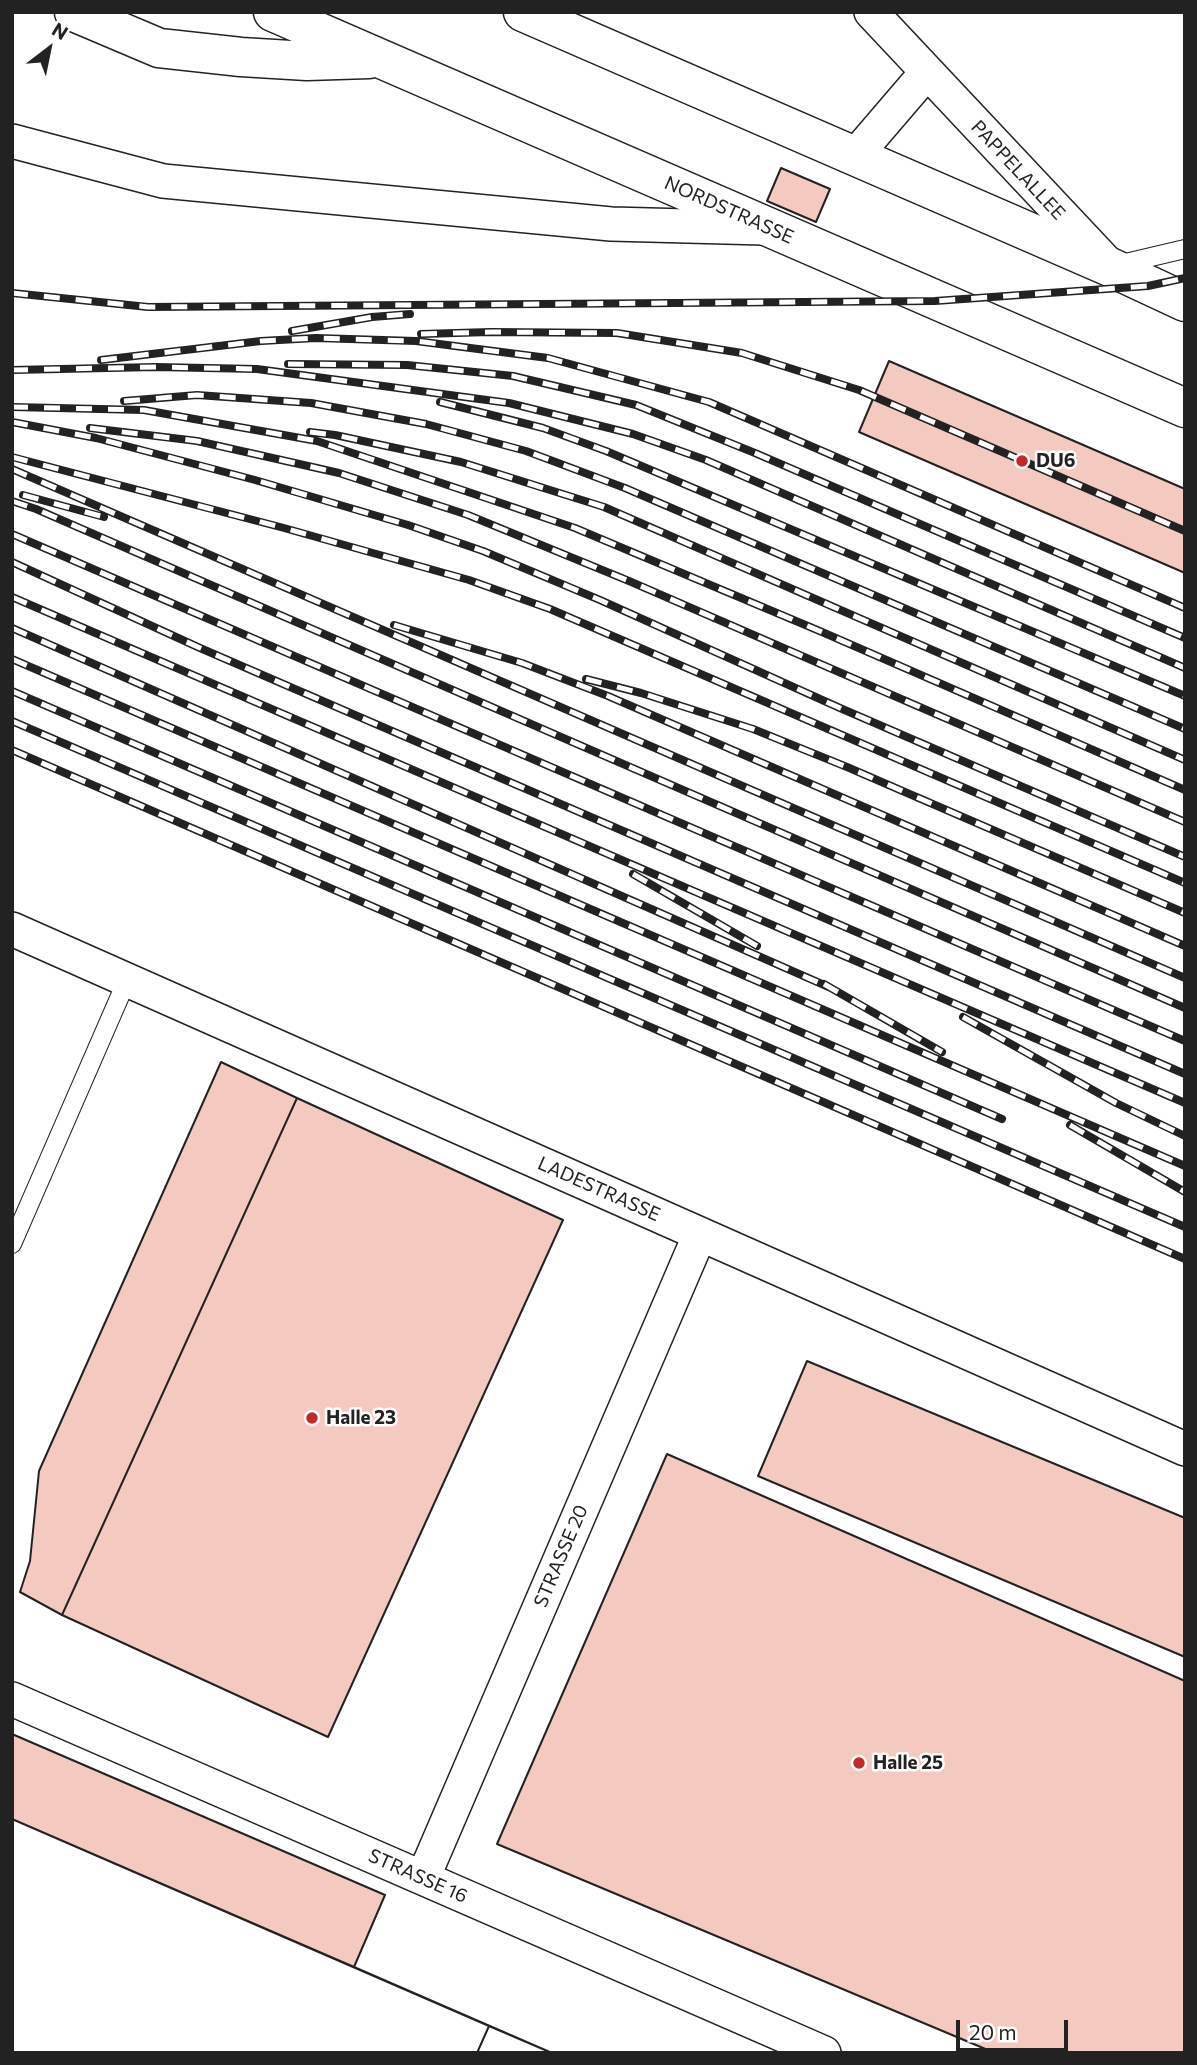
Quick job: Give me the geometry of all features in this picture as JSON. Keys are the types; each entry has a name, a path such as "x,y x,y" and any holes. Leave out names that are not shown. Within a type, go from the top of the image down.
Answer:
{"street":[{"path":"74,12 159,47 241,57 307,61 379,58"},
{"name":"NORDSTRASSE","path":"273,12 1185,408"},
{"path":"523,12 1185,302"},
{"name":"PAPPELALLEE","path":"871,12 1110,267"},
{"path":"855,156 927,72"},
{"path":"12,141 163,181 611,224 770,228"},
{"name":"LADESTRASSE","path":"12,929 1185,1450"},
{"name":"STRASSE 20","path":"423,1878 700,1234"},
{"name":"STRASSE 16","path":"12,1699 824,2053"}],"lane":[{"path":"1110,267 1185,248"},
{"path":"12,1244 127,980"}],"building":[{"path":"781,168 830,189 816,222 767,201"},
{"name":"DU6","path":"889,361 1185,489 1185,573 859,432"},
{"path":"221,1062 297,1098 62,1615 20,1592 30,1561 39,1471"},
{"name":"Halle 23","path":"297,1098 563,1220 328,1737 62,1615"},
{"path":"807,1361 1185,1518 1185,1657 758,1476"},
{"name":"Halle 25","path":"667,1454 1185,1681 1185,2053 995,2053 497,1844"},
{"path":"12,1734 385,1895 354,1967 12,1819"},
{"path":"12,1819 354,1967 552,2053 12,2053"},
{"path":"12,1819 489,2026 477,2053 12,2053"},
{"path":"489,2026 552,2053 477,2053"}],"railway":[{"path":"12,293 148,307 935,301 1148,286 1185,278"},
{"path":"292,331 372,317 410,314"},
{"path":"421,334 617,333 742,353 859,390 1185,531"},
{"path":"101,360 261,341 316,338 416,341 548,358 709,402 1185,608"},
{"path":"288,364 407,365 513,376 636,405 755,453 1185,638"},
{"path":"12,370 156,367 257,369 509,403 633,434 706,460 1185,668"},
{"path":"124,401 197,395 311,403 426,424 526,451 625,488 1185,729"},
{"path":"440,402 543,428 606,451 1185,696"},
{"path":"12,407 144,410 317,441 575,528 1185,790"},
{"path":"12,422 96,438 255,480 408,525 483,551 1185,857"},
{"path":"90,428 197,441 339,473 468,515 629,581 1185,822"},
{"path":"310,432 461,462 604,507 1185,760"},
{"path":"12,457 284,528 469,580 550,609 1185,883"},
{"path":"12,469 1185,978"},
{"path":"23,495 104,517"},
{"path":"12,501 36,509 1185,1008"},
{"path":"12,534 1185,1041"},
{"path":"12,562 200,648 1185,1074"},
{"path":"12,597 1185,1103"},
{"path":"394,625 522,663 608,696 1185,946"},
{"path":"12,628 831,988"},
{"path":"12,659 1185,1166"},
{"path":"586,679 641,693 753,729 1185,913"},
{"path":"12,691 1002,1119"},
{"path":"12,721 1185,1227"},
{"path":"12,750 1185,1259"},
{"path":"633,874 757,946"},
{"path":"824,984 942,1052"},
{"path":"963,1017 1116,1103 1185,1136"},
{"path":"1070,1125 1185,1192"}],"place":[{"name":"DU6","path":"1022,461"},
{"name":"Halle 23","path":"312,1418"},
{"name":"Halle 25","path":"859,1763"}]}
